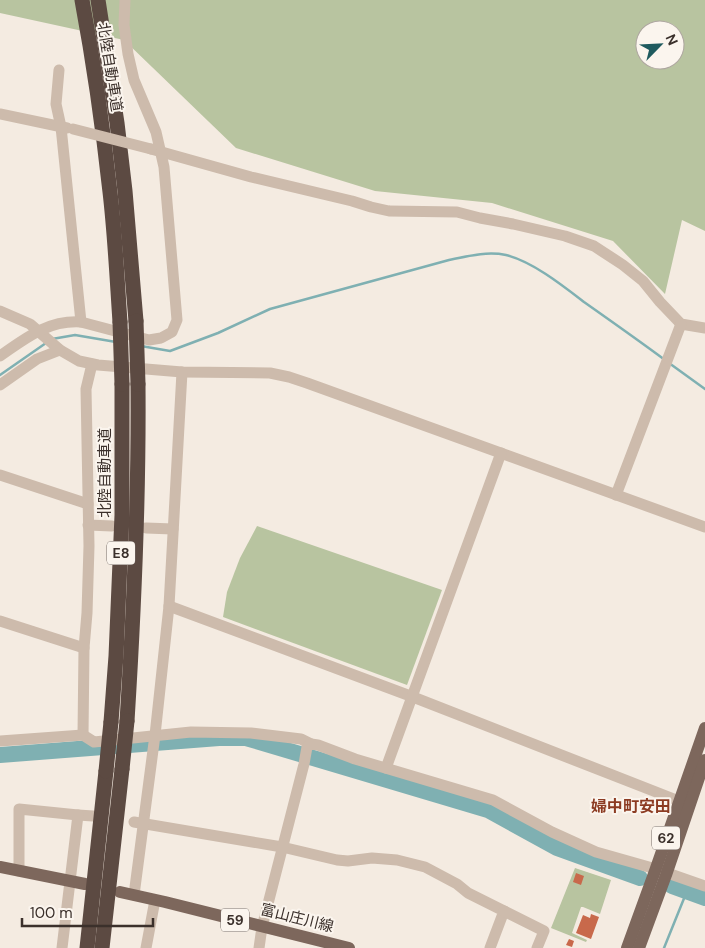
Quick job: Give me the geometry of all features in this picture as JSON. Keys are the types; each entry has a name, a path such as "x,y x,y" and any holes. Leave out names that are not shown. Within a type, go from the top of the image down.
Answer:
{"highway":[{"name":"北陸自動車道","path":"82,0 96,82 110,193 120,322 122,384 122,515 116,647 122,769 102,948"},
{"name":"北陸自動車道","path":"87,948 106,771 119,722 134,593 137,515 138,384 136,321 126,200 117,123 98,0"}],"main road":[{"name":"62","path":"639,948 679,801 705,728"},
{"name":"62","path":"627,948 661,871 704,764"},
{"path":"0,867 85,884"},
{"name":"富山庄川線","path":"120,892 349,948"}],"street":[{"path":"0,356 40,334 52,325 81,322 149,340 161,338 172,332 177,320 164,168 156,151 156,132 134,80 124,25 125,0"},
{"path":"59,70 56,104 61,127 81,322"},
{"path":"0,114 73,129 251,177 389,211 457,212 565,236 594,246 630,270 643,281 681,324 705,328"},
{"path":"0,310 30,324 60,350 80,361 92,364 182,372 270,373 289,377 705,527"},
{"path":"616,495 681,324"},
{"path":"0,386 37,359 60,350"},
{"path":"83,734 88,525 86,389 92,364"},
{"path":"134,895 139,823 155,736 169,606 182,372"},
{"path":"386,768 501,453"},
{"path":"0,475 88,504"},
{"path":"88,525 112,526"},
{"path":"146,528 173,529"},
{"path":"169,606 413,697 679,801"},
{"path":"0,621 84,648"},
{"path":"0,742 83,734 94,742 200,732 252,733 301,739 309,746 318,745 355,759 494,800 552,832 596,852 705,886"},
{"path":"259,948 262,927 309,746"},
{"path":"19,870 19,809 93,816"},
{"path":"62,948 78,815"},
{"path":"139,823 282,847 337,860 348,861 372,858 397,860 425,867 457,884 468,893 544,931 537,948"},
{"path":"146,948 156,900"},
{"path":"490,948 504,911"}],"green space":[{"path":"0,0 705,0 705,231 682,220 665,294 613,241 492,203 375,191 236,148 124,40 0,13"},
{"path":"257,526 442,590 407,685 223,617 227,592 240,558"},
{"path":"575,868 611,880 600,914 581,907 572,933 587,940 586,942 551,928"}],"building":[{"path":"576,873 584,876 581,885 573,882"},
{"path":"591,914 599,917 591,939 576,933 583,915 590,918"},
{"path":"569,939 574,941 572,947 566,945"}],"waterway":[{"path":"141,346 170,351 218,333 270,309 449,260 492,254 516,258 537,268 665,360"},
{"path":"52,339 75,335 116,342"},
{"path":"0,375 46,343"},
{"path":"669,363 705,389"},
{"path":"0,755 219,738 246,738 488,810 557,848 640,878"},
{"path":"672,886 705,898"},
{"path":"664,948 687,891"}],"district":[{"name":"婦中町安田","path":"631,806"}]}
